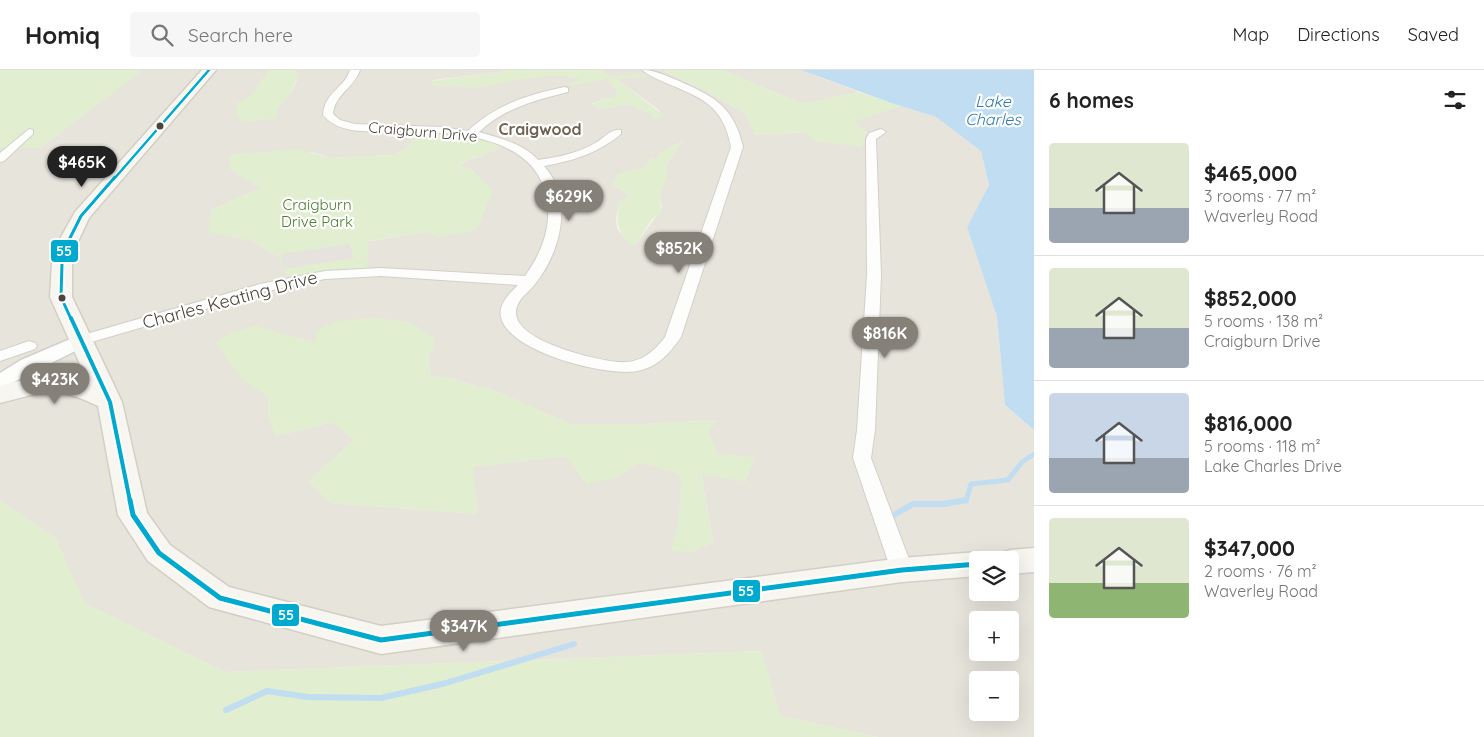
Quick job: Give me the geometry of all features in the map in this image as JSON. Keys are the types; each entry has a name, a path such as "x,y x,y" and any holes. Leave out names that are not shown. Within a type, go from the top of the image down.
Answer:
{"main road":[{"path":"209,70 92,201 72,231 65,248 62,263 61,297 110,402 133,515 159,553 220,598 381,640 902,570 969,565"},
{"path":"0,395 31,385 62,385 79,387 110,402"},
{"path":"1019,561 1034,560"}],"street":[{"name":"Craigburn Drive","path":"355,70 350,81 332,96 327,112 332,120 355,127 471,134 502,141 538,163 547,174 554,195 556,217 554,239 530,281 514,296 507,315 520,335 546,348 591,364 618,368 644,364 663,352 668,345 736,152 736,137 730,119 722,108 700,94 647,70"},
{"path":"471,134 488,120 510,108 565,90"},
{"path":"0,159 29,132"},
{"path":"538,163 586,152 603,144 617,132"},
{"path":"881,132 873,135 871,139 874,275 866,430 862,458 872,491 902,570"},
{"name":"Charles Keating Drive","path":"82,340 265,287 325,275 381,272 530,281"},
{"path":"0,382 29,364 82,340"},
{"path":"0,356 30,346"}],"shaded area":[{"path":"142,70 269,70 252,95 237,104 275,119 278,107 292,91 297,80 294,70 503,70 502,72 433,80 433,85 481,87 515,77 565,72 583,80 607,78 619,95 591,104 600,109 627,104 654,115 652,120 660,111 615,78 606,76 603,70 662,70 708,92 746,114 755,135 807,132 861,147 866,132 854,122 859,118 900,106 936,117 981,151 989,185 967,227 997,317 1005,405 1034,430 1034,737 878,737 780,716 761,651 225,672 84,603 56,539 0,500 0,148 40,148","holes":["438,135 459,135 493,143 500,148 458,165 474,171 440,237 424,232 279,257 252,241 211,210 261,188 230,169 312,152 331,158 392,155 405,150 414,140","682,142 670,159 665,171 660,198 662,208 634,247 617,229 616,219 619,202 628,197 624,191 614,186 613,183 618,174 641,169 655,161 661,152","373,318 411,323 435,339 428,360 431,376 453,379 478,387 486,387 570,424 645,424 717,420 708,432 717,454 755,458 701,473 713,543 672,551 679,520 682,476 639,462 618,477 565,456 472,467 478,514 331,503 309,481 354,440 333,422 276,436 268,415 269,397 254,326 317,344"]},
{"path":"722,70 801,70 859,92 802,104"},
{"path":"349,244 354,258 284,269 281,254"}],"green space":[{"path":"0,70 142,70 40,148 0,148"},
{"path":"269,70 294,70 299,74 289,96 278,107 275,119 244,122 237,116 237,104 252,95"},
{"path":"503,70 603,70 609,77 647,73 652,76 616,79 666,117 652,120 654,115 627,104 600,109 590,105 618,95 608,79 571,86 564,84 582,80 572,77 547,76 477,87 432,85 431,81 502,72"},
{"path":"662,70 722,70 802,104 859,92 900,106 854,122 866,131 861,147 814,141 807,132 755,135 746,114 708,92"},
{"name":"Craigburn Drive Park","path":"438,135 470,137 486,141 501,148 459,164 473,171 493,190 477,230 439,237 424,232 369,241 367,268 286,276 279,257 252,241 208,232 211,210 261,188 230,169 229,155 297,149 331,158 392,155 405,150 414,140"},
{"path":"683,142 670,159 665,170 668,173 660,198 661,213 652,219 634,247 621,231 618,222 619,202 628,197 624,191 614,186 613,183 618,174 640,169 649,159 653,157 656,160 660,152"},
{"path":"373,318 411,323 436,339 428,360 431,376 453,379 478,387 486,387 570,424 645,424 718,420 708,432 717,454 755,457 746,482 701,474 713,543 693,552 671,551 679,520 681,476 674,472 639,462 618,477 587,484 565,456 473,467 478,514 331,503 309,481 354,440 333,422 276,436 268,415 269,397 244,381 215,343 230,333 254,326 316,343 316,332 335,321"},
{"path":"0,500 56,539 85,603 225,672 762,651 780,716 878,737 0,737"}],"water":[{"name":"Lake Charles","path":"801,70 1034,70 1034,430 1005,405 997,317 967,227 989,185 981,151 936,117 894,104"}],"waterway":[{"path":"966,501 971,484 1008,480 1022,462 1034,454"},
{"path":"894,515 913,504 944,504 966,500"},
{"path":"226,710 267,691 308,697 381,698 446,683 574,644"}],"transit line":[{"name":"55","path":"209,70 81,216 65,248 62,263 61,297 110,402 133,515 159,553 220,598 381,640 902,570 969,565"}],"district":[{"name":"Craigwood","path":"540,129"}]}
